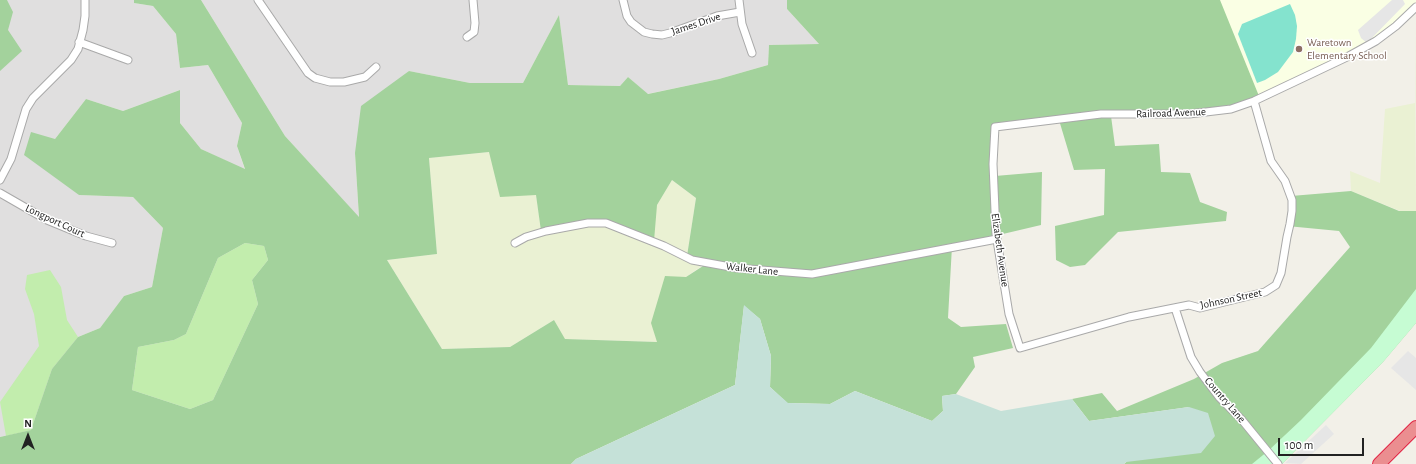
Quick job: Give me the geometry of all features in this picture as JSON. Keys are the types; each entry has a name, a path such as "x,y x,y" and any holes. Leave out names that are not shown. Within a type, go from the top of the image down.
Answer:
{"highway":[{"path":"1379,464 1416,428"}],"street":[{"path":"0,180 11,159 26,109 33,98 71,60 78,49 85,16 85,0"},
{"path":"258,0 308,73 316,78 330,82 344,82 365,77 376,67"},
{"path":"467,37 474,32 475,23 473,0"},
{"name":"James Drive","path":"623,0 627,16 631,22 644,32 652,34 670,33 717,16 740,12"},
{"path":"739,0 742,24 752,53"},
{"name":"Railroad Avenue","path":"995,127 1101,114 1189,114 1231,109 1254,101 1347,57 1376,41 1396,26 1416,7"},
{"path":"80,42 128,60"},
{"name":"Johnson Street","path":"1020,348 1130,317 1189,305 1200,308 1265,292 1276,285 1290,224 1292,200 1285,181 1271,161 1254,101"},
{"name":"Elizabeth Avenue","path":"995,127 993,164 997,240 1009,314 1020,348"},
{"name":"Longport Court","path":"0,193 47,220 86,236 112,243"},
{"name":"Walker Lane","path":"515,243 526,237 546,231 588,223 606,223 664,246 692,260 763,271 812,274 997,240"},
{"name":"Country Lane","path":"1175,308 1191,357 1200,372 1219,397 1242,420 1278,464"}],"shaded area":[{"path":"0,0 134,0 134,3 153,6 176,34 180,68 208,65 242,123 237,146 245,170 201,149 180,123 180,90 123,111 86,99 55,139 79,195 133,197 163,228 152,287 124,296 100,328 78,337 31,430 0,437"},
{"path":"201,0 787,0 787,9 819,44 769,45 768,65 719,79 647,94 628,77 620,86 568,85 559,15 523,83 470,83 409,71 355,153 359,218 285,136"},
{"name":"Waretown Elementary School","path":"1219,0 1416,0 1416,7 1376,41 1254,101"},
{"path":"1392,0 1403,0 1405,4 1367,43 1361,38 1358,30"},
{"path":"1415,10 1416,211 1400,211 1351,191 1350,171 1380,183 1385,109 1415,103"},
{"path":"490,152 500,196 536,194 541,231 607,225 657,205 672,180 696,198 687,256 703,265 686,277 658,342 564,339 554,320 510,347 442,349 387,260 437,254 429,158"},
{"path":"744,305 760,319 771,356 770,387 788,403 830,404 855,391 932,421 943,411 942,396 956,394 1001,411 1072,399 1089,421 1189,407 1208,413 1215,436 1201,453 1126,462 1124,464 571,464 576,459 735,385"},
{"path":"1408,351 1416,358 1416,390 1391,368"},
{"path":"1326,425 1334,434 1301,464 1285,463"}],"green space":[{"path":"0,0 7,0 13,12 8,30 22,51 0,71"},
{"path":"134,0 201,0 285,136 359,217 355,153 361,106 409,71 470,83 523,83 559,15 568,85 620,86 628,77 648,94 719,79 768,65 769,45 819,44 787,9 787,0 1220,0 1261,101 1200,117 1111,116 1115,146 1159,144 1161,172 1190,173 1200,202 1227,212 1226,221 1118,232 1085,265 1070,267 1056,260 1055,226 1104,215 1105,169 1074,170 1059,120 994,127 995,176 1042,172 1041,225 952,246 948,318 961,327 1006,324 1013,348 973,357 975,367 956,394 942,396 943,411 932,421 855,391 830,404 787,403 770,387 771,356 760,319 744,306 735,385 576,459 571,464 0,464 0,437 31,430 52,369 78,337 100,328 124,296 152,287 163,228 133,197 79,195 24,155 31,132 55,139 86,99 123,111 180,90 180,123 201,149 245,169 237,146 242,123 208,65 180,68 176,34 153,6 134,3","holes":["489,152 500,197 536,195 541,231 607,225 654,241 657,205 672,180 696,198 687,256 703,266 686,277 665,276 651,323 657,342 565,339 554,320 510,347 442,349 387,260 437,254 429,158","245,243 264,246 268,260 252,280 258,304 213,400 190,409 132,390 138,347 174,340 186,334 218,258"]},
{"path":"1290,4 1295,15 1297,26 1293,52 1278,72 1257,83 1238,34 1242,24"},
{"path":"1351,191 1399,211 1416,211 1416,323 1383,362 1282,464 1124,464 1189,407 1089,421 1072,399 1102,393 1117,411 1194,379 1222,363 1258,351 1350,247 1339,231 1287,226 1291,196"},
{"path":"245,243 264,246 268,260 252,280 258,304 213,400 190,409 132,390 138,347 174,340 186,334 218,258"},
{"path":"50,270 61,287 67,320 78,337 52,369 31,430 6,436 0,402 39,346 34,314 25,289 27,275"},
{"path":"1416,289 1416,323 1383,362 1282,464 1252,464 1301,420 1371,348"}],"place":[{"name":"Waretown Elementary School","path":"1299,49"}]}
